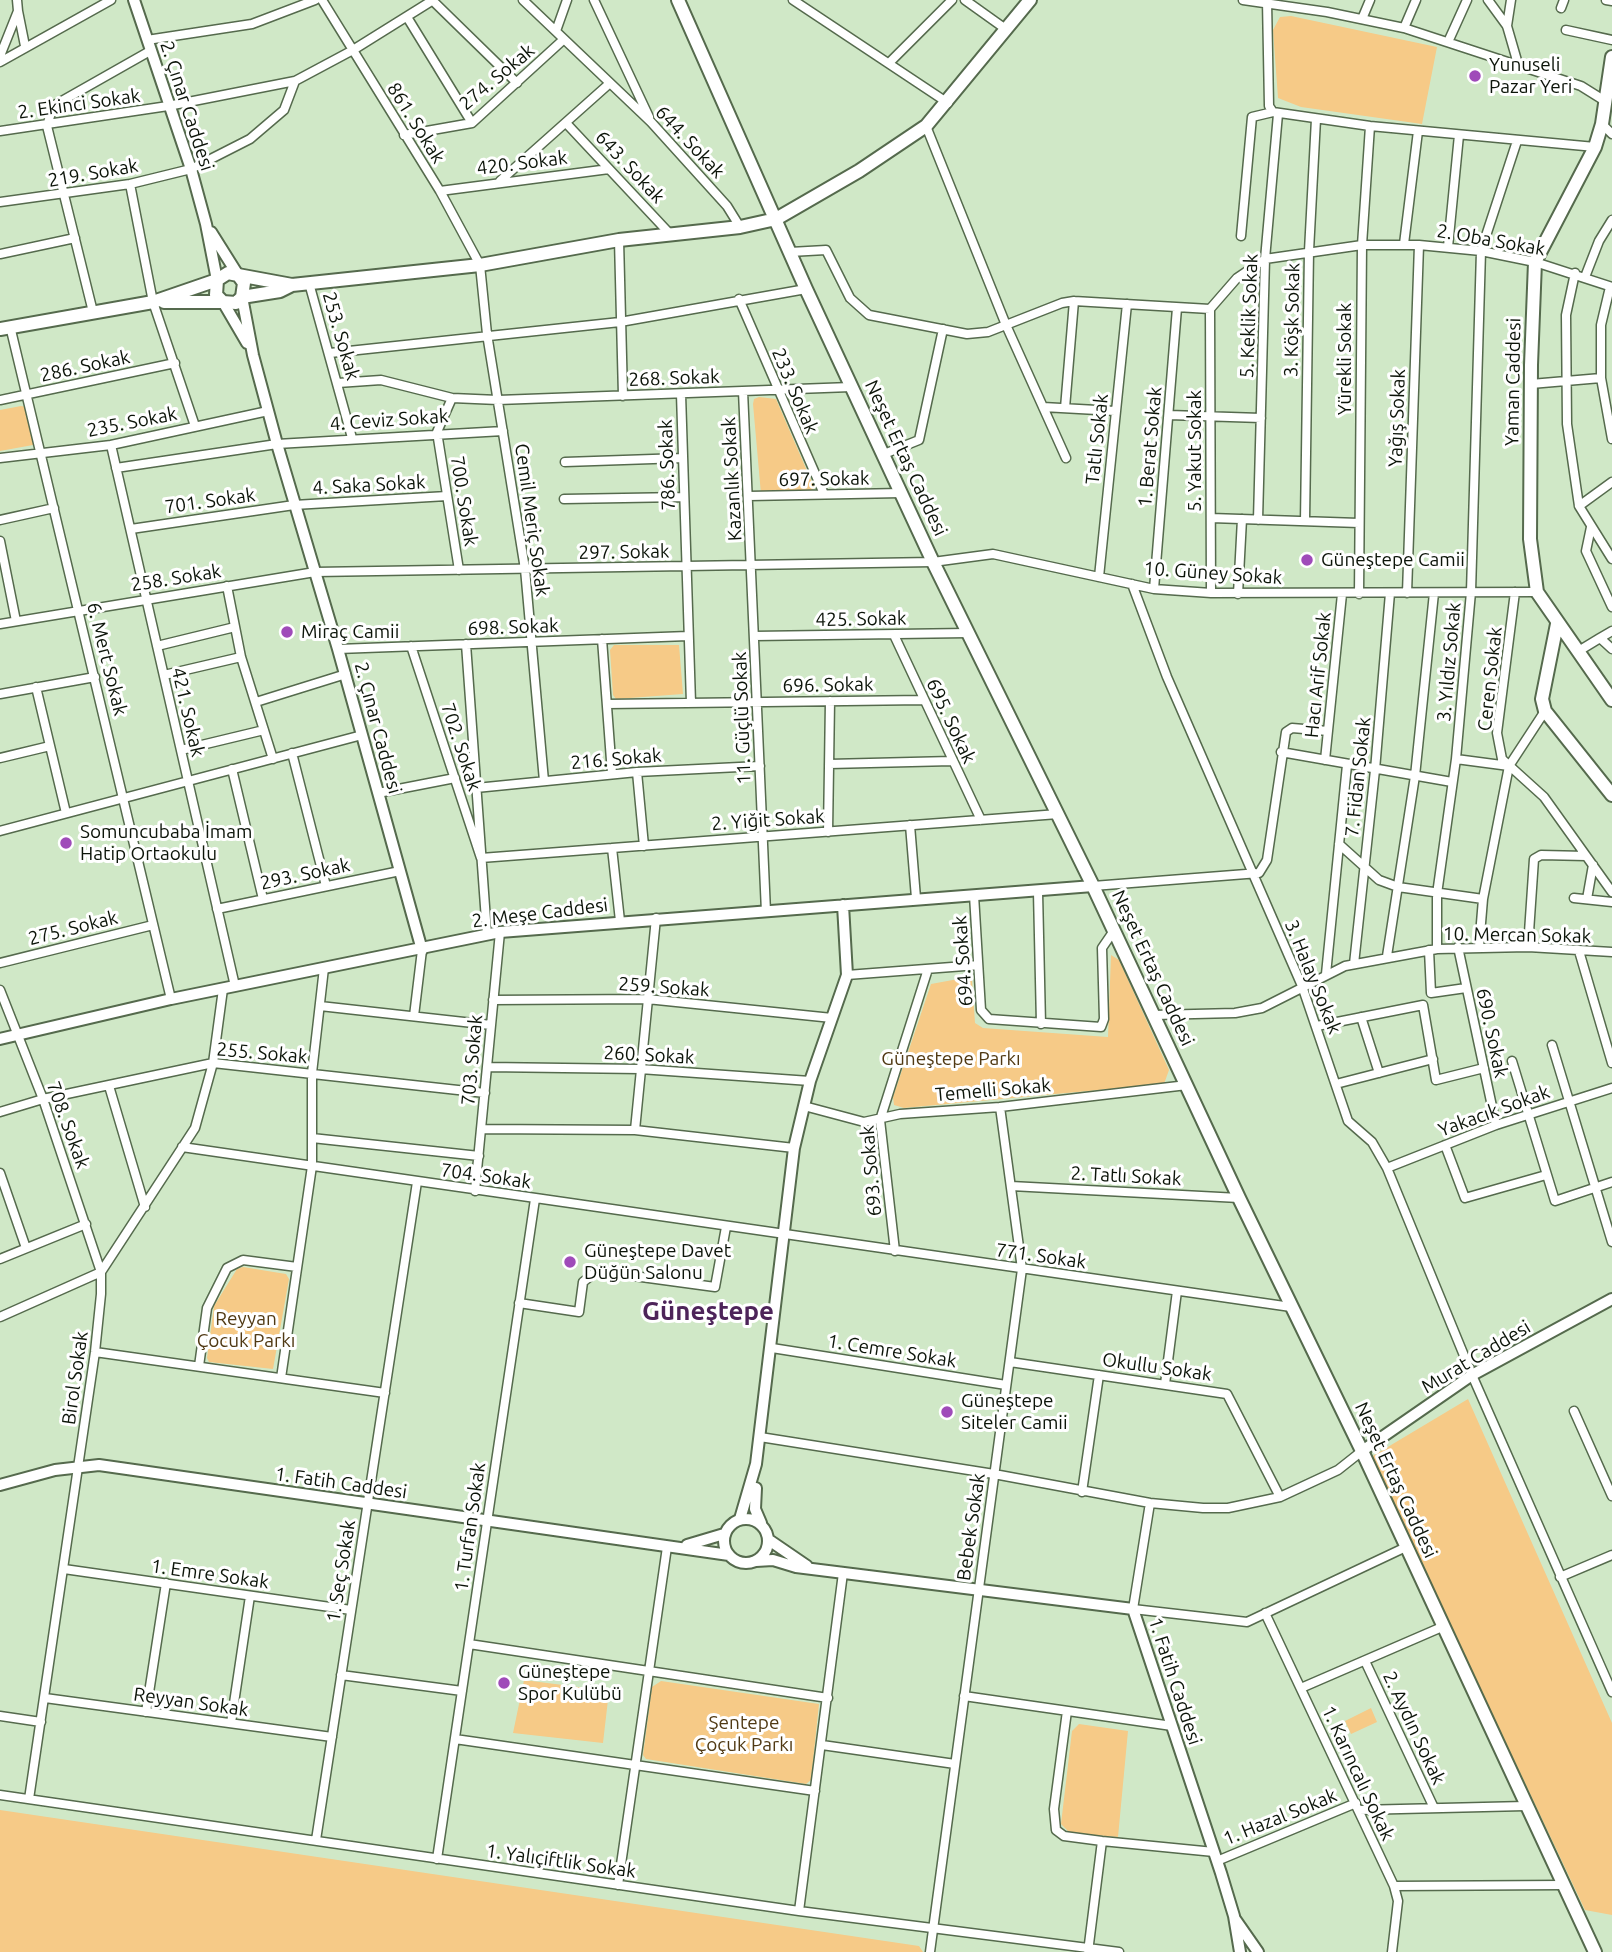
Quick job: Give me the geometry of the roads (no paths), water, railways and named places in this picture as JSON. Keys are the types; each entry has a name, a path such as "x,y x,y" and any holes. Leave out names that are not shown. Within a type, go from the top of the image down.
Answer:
{"main road":[{"name":"Neşet Ertaş Caddesi","path":"678,0 806,289 933,562 1093,886 1239,1198 1362,1451 1595,1952"},
{"path":"153,302 217,280 228,273 292,285 480,265 619,240 740,227 776,219 859,171 926,126 948,103 1030,0"},
{"name":"Yaman Caddesi","path":"1612,57 1605,101 1607,125 1535,262 1530,538 1537,592 1612,700"},
{"path":"238,275 244,282 242,297"},
{"path":"217,280 216,295 223,302"},
{"path":"5,327 153,302 232,304 242,297 279,291 292,285"},
{"path":"1557,624 1542,699 1545,711 1612,795"}],"street":[{"path":"17,0 25,46"},
{"path":"0,62 111,0"},
{"name":"2. Çınar Caddesi","path":"134,0 191,169 206,224"},
{"path":"93,312 47,126 53,106 149,45 252,24 315,0"},
{"name":"861. Sokak","path":"322,0 440,191 480,265"},
{"path":"432,0 517,83"},
{"name":"2. Ekinci Sokak","path":"0,131 168,106 295,81 353,50 432,0"},
{"name":"644. Sokak","path":"523,0 651,122 727,206 740,227"},
{"path":"556,31 567,0"},
{"path":"594,0 651,122"},
{"path":"793,0 948,103"},
{"path":"889,63 952,0"},
{"path":"964,0 1007,30"},
{"path":"1243,0 1327,12 1404,28 1581,86 1605,101"},
{"path":"1362,19 1370,0"},
{"path":"1404,28 1416,0"},
{"path":"1448,41 1467,0"},
{"path":"1488,0 1507,26 1518,64"},
{"path":"1507,26 1511,0"},
{"path":"1606,0 1612,1"},
{"name":"5. Keklik Sokak","path":"1258,520 1265,259 1276,113 1269,106 1267,3"},
{"path":"0,56 18,11"},
{"path":"407,17 472,123"},
{"path":"1566,30 1612,40"},
{"name":"274. Sokak","path":"404,135 472,123 563,40"},
{"name":"219. Sokak","path":"0,202 130,184 191,169 250,139 284,110 295,81"},
{"path":"500,181 610,83"},
{"path":"1241,236 1252,117 1276,113 1370,126 1595,147"},
{"name":"3. Köşk Sokak","path":"1305,521 1308,251 1316,119"},
{"name":"643. Sokak","path":"566,123 670,234"},
{"path":"1607,125 1612,134"},
{"path":"926,126 1006,325 1066,458"},
{"name":"Yürekli Sokak","path":"1359,594 1362,246 1370,126"},
{"path":"1404,244 1418,131"},
{"path":"1448,247 1459,135"},
{"name":"3. Yıldız Sokak","path":"1466,988 1432,993 1433,950 1437,894 1456,760 1471,593 1481,251 1517,141"},
{"name":"420. Sokak","path":"440,191 500,181 609,169"},
{"path":"130,184 153,302 176,363 195,426"},
{"path":"1585,277 1612,220"},
{"path":"206,224 238,275"},
{"path":"206,224 217,280"},
{"path":"0,254 75,239"},
{"path":"619,240 623,396"},
{"name":"2. Oba Sokak","path":"1265,259 1308,251 1362,246 1404,244 1448,247 1535,262 1611,287"},
{"name":"Yağış Sokak","path":"1407,593 1419,245"},
{"path":"790,252 826,250 850,298 869,315 977,334 1074,301 1210,309 1237,278 1265,259"},
{"name":"Cemil Meriç Sokak","path":"480,265 487,334 524,569 533,642 544,781"},
{"path":"1575,273 1566,315 1567,424 1579,506 1611,555"},
{"name":"253. Sokak","path":"309,283 352,438"},
{"path":"1611,287 1601,325 1601,378 1612,439"},
{"path":"330,353 487,334 620,322 806,289"},
{"path":"242,297 253,355"},
{"name":"233. Sokak","path":"739,299 776,390 824,494"},
{"path":"1065,408 1074,301"},
{"path":"223,302 240,326 253,355"},
{"name":"Tatlı Sokak","path":"1099,577 1127,304"},
{"name":"1. Berat Sokak","path":"1154,589 1177,308"},
{"name":"5. Yakut Sokak","path":"1210,309 1211,593"},
{"name":"6. Mert Sokak","path":"5,327 27,395 41,451 171,999"},
{"path":"884,454 919,440 943,329"},
{"name":"2. Çınar Caddesi","path":"253,355 422,950"},
{"name":"286. Sokak","path":"0,400 176,363"},
{"path":"1531,384 1601,378"},
{"name":"268. Sokak","path":"338,383 381,380 452,398 498,400 851,387"},
{"name":"Kazanlık Sokak","path":"743,391 751,566"},
{"name":"786. Sokak","path":"681,394 691,703"},
{"name":"700. Sokak","path":"452,398 437,432 459,570"},
{"path":"1043,407 1115,411"},
{"name":"235. Sokak","path":"0,458 41,451 111,445 268,411"},
{"path":"1169,415 1261,418"},
{"name":"4. Ceviz Sokak","path":"277,444 503,430"},
{"path":"117,468 277,444"},
{"name":"421. Sokak","path":"111,445 217,909 229,987"},
{"path":"565,461 682,458"},
{"path":"1579,506 1612,482"},
{"name":"697. Sokak","path":"749,496 901,493"},
{"name":"4. Saka Sokak","path":"294,505 447,496"},
{"path":"564,499 683,497"},
{"name":"701. Sokak","path":"131,529 294,505"},
{"path":"0,520 54,508"},
{"path":"1211,518 1359,523"},
{"path":"1238,594 1242,519"},
{"path":"1591,527 1586,551 1612,607"},
{"path":"0,541 16,621"},
{"name":"10. Güney Sokak","path":"933,562 993,554 1154,589 1211,593 1537,592"},
{"name":"297. Sokak","path":"315,572 933,562"},
{"name":"11. Güçlü Sokak","path":"751,566 766,912"},
{"name":"258. Sokak","path":"0,624 315,572"},
{"name":"3. Halay Sokak","path":"1132,584 1167,677 1302,986 1348,1121 1372,1142 1387,1168 1472,1375 1612,1692"},
{"path":"227,586 241,657 273,759"},
{"name":"Ceren Sokak","path":"1509,766 1502,759 1497,733 1515,592"},
{"name":"7. Fidan Sokak","path":"1354,964 1375,770 1390,593"},
{"path":"1387,956 1415,776 1434,593"},
{"name":"Hacı Arif Sokak","path":"1325,760 1342,594"},
{"path":"157,646 235,627"},
{"path":"1577,652 1612,631"},
{"name":"425. Sokak","path":"754,636 968,633"},
{"name":"695. Sokak","path":"894,635 981,820"},
{"name":"698. Sokak","path":"338,649 688,636"},
{"path":"1600,638 1612,649"},
{"path":"602,639 612,774"},
{"name":"702. Sokak","path":"466,644 487,934"},
{"name":"702. Sokak","path":"411,646 481,858"},
{"path":"164,675 241,657"},
{"path":"256,702 345,674"},
{"path":"0,694 95,677"},
{"path":"36,688 66,813"},
{"name":"696. Sokak","path":"607,704 924,700"},
{"path":"828,832 830,701"},
{"path":"1479,947 1483,899 1509,766 1545,711"},
{"path":"1093,886 1254,876 1262,870 1267,860 1286,732 1292,728 1328,731"},
{"path":"181,750 264,730"},
{"path":"0,831 362,735"},
{"path":"0,758 50,746"},
{"path":"1281,752 1452,782"},
{"path":"292,753 326,886"},
{"path":"1456,760 1509,766 1544,797 1612,892"},
{"path":"829,764 952,761"},
{"path":"1326,974 1347,765"},
{"name":"216. Sokak","path":"476,788 637,772 760,766"},
{"path":"233,769 263,899"},
{"path":"637,772 644,846"},
{"path":"378,793 455,778"},
{"name":"2. Yiğit Sokak","path":"481,858 1058,814"},
{"path":"910,825 916,898"},
{"path":"1339,844 1379,880 1398,887 1483,899"},
{"path":"612,848 620,921"},
{"path":"1528,947 1534,859 1541,855 1586,856"},
{"path":"1587,899 1593,865"},
{"name":"293. Sokak","path":"217,909 400,871"},
{"name":"2. Meşe Caddesi","path":"0,1039 171,999 500,932 1093,886"},
{"path":"1038,891 1041,1024"},
{"name":"694. Sokak","path":"974,895 984,1016 1095,1029 1103,1025 1102,948 1113,932"},
{"path":"1574,898 1612,902"},
{"path":"807,1566 769,1540 755,1502 756,1464 786,1236 794,1148 810,1081 847,975 844,905"},
{"path":"635,1130 656,918"},
{"name":"275. Sokak","path":"0,962 153,925"},
{"name":"703. Sokak","path":"475,1191 500,932"},
{"name":"10. Mercan Sokak","path":"1154,1015 1235,1013 1262,1008 1326,974 1387,956 1458,947 1528,947 1612,952"},
{"name":"690. Sokak","path":"1458,947 1496,1125"},
{"path":"414,1016 422,950"},
{"path":"1579,951 1612,1063"},
{"path":"847,975 978,965"},
{"path":"281,1378 312,1166 312,1073 324,968"},
{"name":"693. Sokak","path":"895,1251 880,1120 928,969"},
{"path":"0,1317 101,1272 145,1207 200,1116 229,987"},
{"name":"708. Sokak","path":"0,990 43,1099 101,1272"},
{"name":"259. Sokak","path":"493,1000 647,999 832,1018"},
{"path":"1317,1026 1423,1005 1436,1080 1484,1068"},
{"path":"320,1006 491,1025"},
{"path":"1361,1017 1379,1073"},
{"path":"1552,1045 1612,1242"},
{"path":"1336,1084 1433,1059"},
{"path":"1512,1061 1555,1201 1612,1182"},
{"name":"255. Sokak","path":"0,1112 43,1099 213,1063 485,1093"},
{"name":"260. Sokak","path":"487,1067 640,1069 810,1081"},
{"name":"Temelli Sokak","path":"804,1106 864,1122 900,1114 1000,1107 1187,1085"},
{"path":"108,1086 145,1207"},
{"name":"Yakacık Sokak","path":"1387,1168 1496,1125 1612,1088"},
{"name":"Bebek Sokak","path":"930,1952 1022,1269 1000,1107"},
{"path":"482,1129 635,1130 794,1148"},
{"name":"704. Sokak","path":"312,1138 479,1156"},
{"path":"1446,1145 1465,1198 1546,1175"},
{"name":"704. Sokak","path":"182,1147 786,1236"},
{"path":"0,1173 26,1248"},
{"name":"1. Seç Sokak","path":"316,1840 417,1182"},
{"name":"2. Tatlı Sokak","path":"1011,1186 1239,1198"},
{"name":"1. Turfan Sokak","path":"437,1859 535,1199"},
{"path":"0,1259 86,1224"},
{"path":"519,1303 579,1312 583,1282 597,1271 715,1287 726,1227"},
{"name":"771. Sokak","path":"786,1236 1291,1307"},
{"path":"199,1366 207,1308 227,1268 243,1260 297,1267"},
{"name":"Birol Sokak","path":"29,1799 95,1352 102,1294 101,1272"},
{"path":"1165,1384 1177,1291"},
{"name":"Murat Caddesi","path":"1362,1451 1472,1375 1612,1299"},
{"name":"1. Cemre Sokak","path":"772,1348 1006,1385"},
{"path":"95,1352 385,1392"},
{"name":"Okullu Sokak","path":"1010,1362 1227,1394 1280,1497"},
{"path":"1082,1492 1099,1375"},
{"path":"1574,1411 1612,1496"},
{"path":"760,1437 995,1474 1150,1503 1228,1508 1280,1497 1338,1470 1362,1451"},
{"path":"618,1885 648,1671 672,1548 724,1534 740,1519 756,1464"},
{"name":"1. Fatih Caddesi","path":"0,1485 99,1465 729,1555"},
{"path":"1150,1503 1133,1609 1247,1622 1406,1548"},
{"path":"740,1519 761,1523"},
{"path":"724,1534 729,1555 742,1563 756,1561 766,1552 769,1540"},
{"path":"1560,1577 1612,1555"},
{"name":"1. Fatih Caddesi","path":"756,1561 773,1560 796,1567 807,1566 979,1591 1133,1609 1234,1916"},
{"name":"1. Emre Sokak","path":"64,1569 351,1611"},
{"path":"799,1910 844,1573"},
{"path":"146,1712 166,1583"},
{"path":"231,1723 250,1596"},
{"name":"1. Karıncalı Sokak","path":"1265,1614 1394,1886 1398,1901 1392,1952"},
{"path":"1301,1688 1442,1627"},
{"path":"469,1644 828,1699"},
{"name":"2. Aydın Sokak","path":"1364,1661 1434,1808"},
{"path":"341,1675 462,1691"},
{"path":"964,1696 1172,1726"},
{"name":"Reyyan Sokak","path":"45,1698 332,1737"},
{"path":"1068,1711 1053,1822 1056,1830 1065,1836 1215,1856"},
{"path":"0,1716 41,1723"},
{"path":"455,1739 815,1791"},
{"path":"822,1745 955,1764"},
{"name":"1. Yalıçiftlik Sokak","path":"0,1795 618,1885 1088,1950 1119,1952"},
{"name":"2. Aydın Sokak","path":"1358,1807 1525,1806"},
{"name":"1. Hazal Sokak","path":"1215,1856 1358,1807"},
{"path":"1088,1950 1102,1841"},
{"path":"1394,1886 1563,1885"},
{"path":"1234,1916 1258,1952"},
{"path":"1234,1916 1242,1952 1258,1952"}],"place":[{"name":"Yunuseli Pazar Yeri","path":"1475,76"},
{"name":"Güneştepe Camii","path":"1307,560"},
{"name":"Miraç Camii","path":"287,632"},
{"name":"Somuncubaba İmam Hatip Ortaokulu","path":"66,843"},
{"name":"Güneştepe Davet Düğün Salonu","path":"570,1262"},
{"name":"Güneştepe Siteler Camii","path":"947,1412"},
{"name":"Güneştepe Spor Kulübü","path":"504,1683"}],"district":[{"name":"Güneştepe","path":"708,1311"}],"park label":[{"name":"Güneştepe Parkı","path":"951,1059"},
{"name":"Reyyan Çocuk Parkı","path":"246,1330"},
{"name":"Şentepe Çoçuk Parkı","path":"744,1734"}]}
